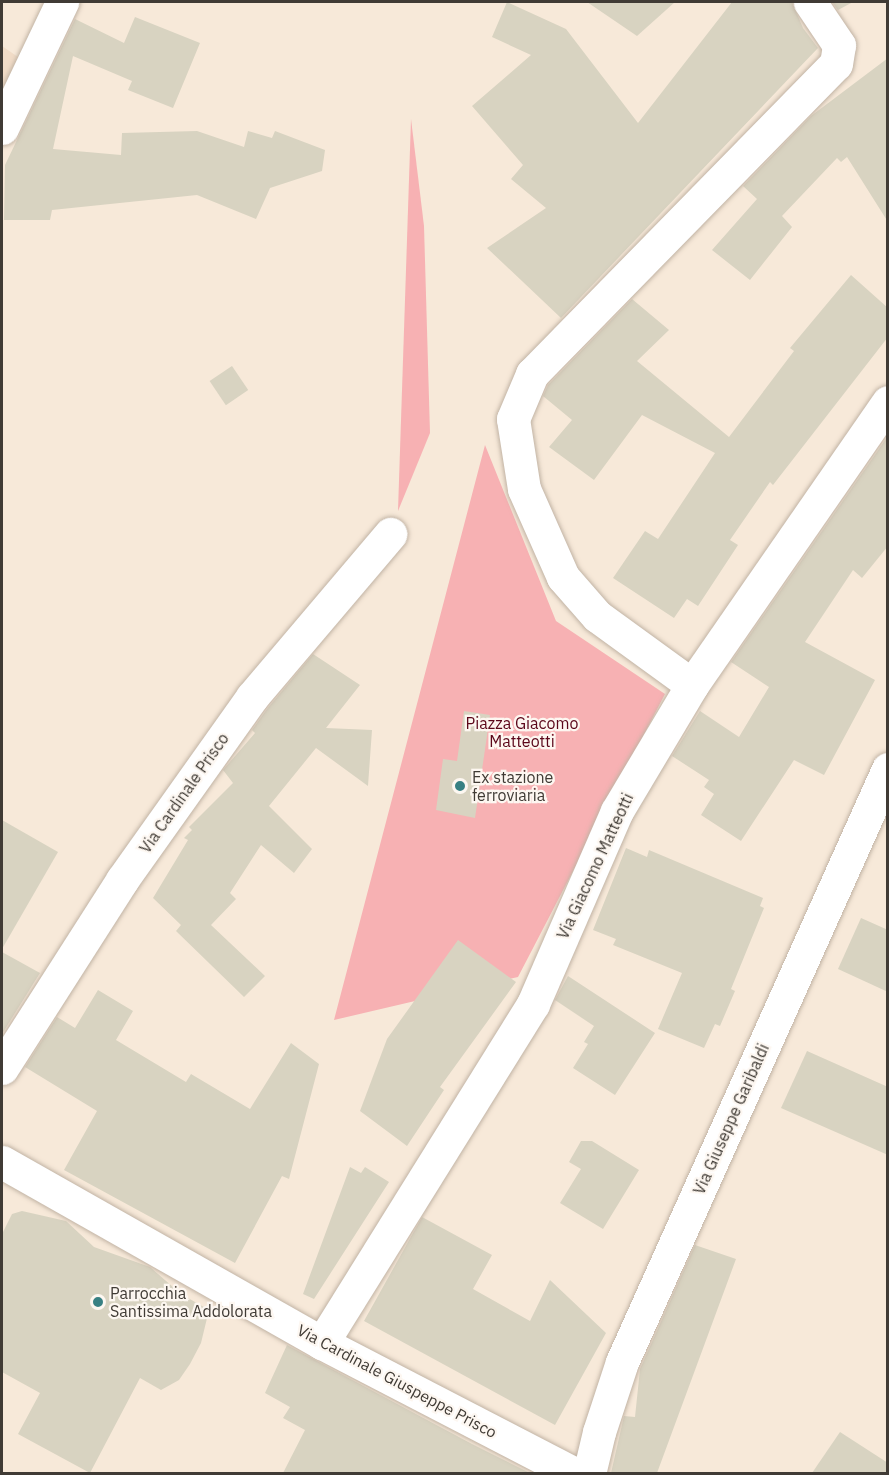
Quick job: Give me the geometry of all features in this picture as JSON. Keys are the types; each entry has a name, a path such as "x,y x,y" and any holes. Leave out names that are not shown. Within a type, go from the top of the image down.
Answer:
{"street":[{"path":"2,128 62,2"},
{"path":"692,685 597,616 563,577 524,489 513,419 532,374 836,64 839,45 810,2"},
{"name":"Via Giacomo Matteotti","path":"322,1343 533,1004 617,811 692,685 888,402"},
{"name":"Via Cardinale Prisco","path":"2,1068 122,880 252,697 390,534"},
{"name":"Via Giuseppe Garibaldi","path":"589,1473 622,1362 888,769"},
{"name":"Via Cardinale Giuspeppe Prisco","path":"2,1162 322,1343 575,1473"}],"shaded area":[{"path":"2,46 18,57 2,94"}],"green space":[{"path":"411,119 424,226 430,433 398,511"},
{"name":"Piazza Giacomo Matteotti","path":"485,445 556,621 665,694 518,977 334,1020"}],"building":[{"path":"507,2 566,29 638,123 732,2 792,2 803,28 818,48 561,318 487,248 546,208 511,179 523,165 472,106 531,55 492,37"},
{"path":"587,2 675,2 637,36"},
{"path":"832,2 853,2 838,10"},
{"path":"135,17 200,43 173,108 128,90 132,81 73,56 53,149 121,155 122,133 197,131 244,147 248,131 272,138 275,131 325,150 322,171 270,188 256,219 197,195 52,210 50,220 4,220 5,165 75,19 124,43"},
{"path":"888,58 888,222 847,157 841,162 837,158 782,216 792,227 750,280 712,250 757,199 743,186 811,116"},
{"path":"851,275 888,308 888,337 773,485 770,482 730,540 738,545 698,606 687,599 674,618 613,578 645,531 658,539 715,453 642,415 594,480 549,447 572,420 543,396 548,385 632,299 669,330 637,361 729,437 794,351 790,348"},
{"path":"232,366 248,390 226,405 210,381"},
{"path":"888,436 888,546 862,578 853,570 805,642 875,680 824,775 794,760 741,841 701,815 714,794 704,787 709,780 672,756 700,711 739,737 769,687 731,662"},
{"path":"313,654 360,685 326,728 372,730 368,786 316,748 269,806 312,849 294,873 261,845 230,893 236,899 211,925 265,976 244,997 176,931 181,925 153,898 188,840 184,838 192,830 189,827 233,783 223,770 255,733 252,730 267,709"},
{"name":"Ex stazione ferroviaria","path":"464,711 490,715 475,818 436,810 443,759 457,761"},
{"path":"2,820 58,852 2,949"},
{"path":"626,848 647,857 649,850 763,898 760,906 764,908 731,989 735,991 720,1026 715,1024 704,1048 658,1029 682,973 613,945 616,939 593,930"},
{"path":"861,918 888,930 888,992 838,969"},
{"path":"458,940 516,982 440,1087 444,1090 407,1146 360,1111 387,1039"},
{"path":"2,952 40,973 2,1034"},
{"path":"568,976 655,1033 615,1095 573,1068 588,1044 584,1042 594,1026 555,1000"},
{"path":"98,990 133,1011 116,1040 186,1082 191,1074 250,1109 291,1043 319,1064 289,1179 282,1176 235,1263 64,1170 97,1111 25,1067 57,1017 75,1028"},
{"path":"807,1051 888,1087 888,1155 781,1108"},
{"path":"581,1141 592,1141 639,1170 603,1229 560,1203 581,1169 569,1162"},
{"path":"350,1167 361,1173 365,1167 389,1182 314,1299 303,1294"},
{"name":"Parrocchia Santissima Addolorata","path":"22,1211 66,1221 94,1247 150,1267 181,1294 209,1310 201,1343 179,1380 161,1390 140,1378 90,1473 18,1434 40,1393 2,1372 2,1234 12,1214"},
{"path":"422,1217 492,1255 473,1289 530,1321 550,1280 606,1333 555,1425 364,1321"},
{"path":"695,1245 736,1259 657,1473 611,1473 624,1416 635,1417 640,1369"},
{"path":"287,1345 530,1473 283,1473 305,1430 283,1418 290,1407 265,1393"},
{"path":"840,1432 888,1463 888,1473 812,1473"}],"place":[{"name":"Ex stazione ferroviaria","path":"460,786"},
{"name":"Parrocchia Santissima Addolorata","path":"98,1302"}]}
